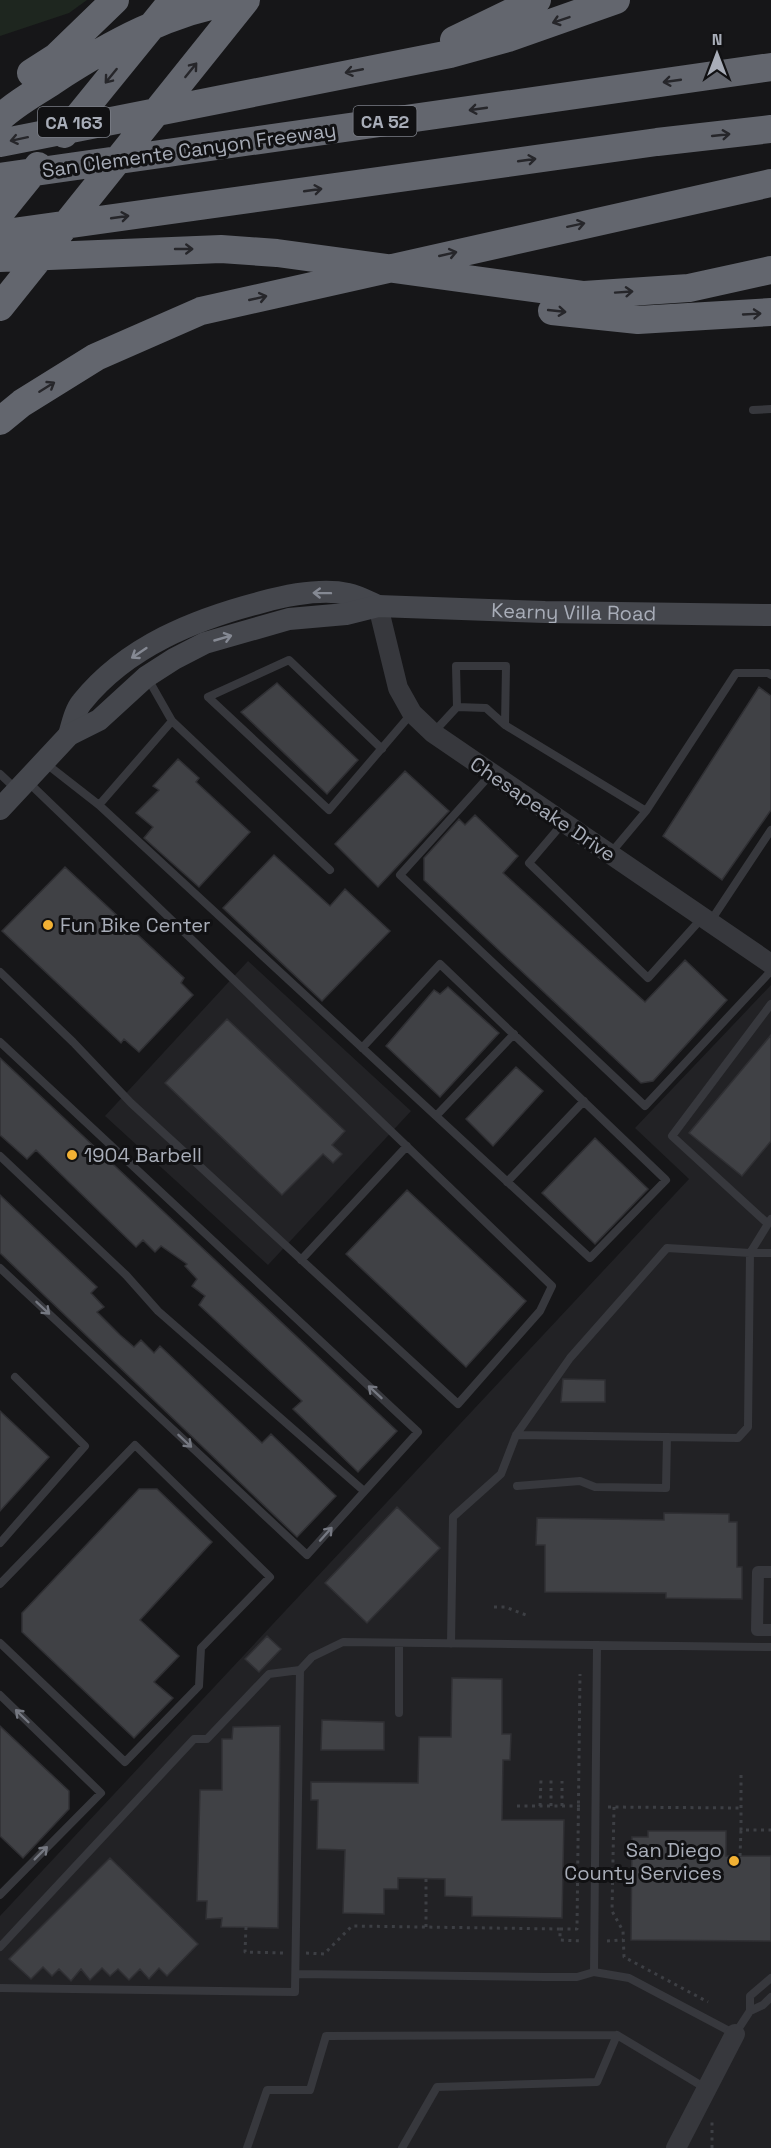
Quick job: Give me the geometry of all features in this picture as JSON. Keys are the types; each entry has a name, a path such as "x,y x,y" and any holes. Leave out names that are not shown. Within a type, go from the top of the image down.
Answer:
{"highway":[{"path":"0,92 56,57 115,0"},
{"name":"CA 163","path":"0,213 173,0"},
{"path":"412,60 537,0"},
{"path":"0,143 450,54 508,38 616,0"},
{"path":"0,118 99,51 136,32 167,19 242,7"},
{"name":"CA 163","path":"0,307 242,7"},
{"name":"San Clemente Canyon Freeway","path":"0,177 771,67"},
{"path":"0,234 657,142 771,129"},
{"path":"0,421 22,403 96,357 201,311 771,183"},
{"path":"0,258 221,249 277,253 584,295 689,288 771,270"},
{"path":"420,274 524,308 638,320 771,312"}],"main road":[{"name":"Kearny Villa Road","path":"69,735 81,703 136,654 174,631 217,613 284,596 348,594 378,606"},
{"name":"Kearny Villa Road","path":"0,809 69,735 99,720 146,677 174,658 205,643 289,620 346,614 378,606 546,612 771,615"}],"street":[{"name":"Chesapeake Drive","path":"378,606 398,687 412,713 433,733 771,964"},
{"path":"771,1572 758,1572 757,1630 771,1630"},
{"path":"676,2148 735,2034"}],"lane":[{"path":"753,410 771,409"},
{"path":"382,749 289,660 208,697 329,810 382,749 412,713"},
{"path":"433,733 457,707 456,666 506,666 505,725"},
{"path":"610,855 646,811 736,673 768,673 771,675"},
{"path":"146,677 172,721 330,870"},
{"path":"457,707 486,708 505,725 646,811"},
{"path":"99,805 172,721"},
{"path":"44,762 99,805 435,1116 590,1258 666,1180 441,964 362,1048"},
{"path":"491,773 400,875 645,1106 771,971"},
{"path":"0,774 22,785 552,1286 540,1311 458,1404 131,1103 73,1042 0,972"},
{"path":"564,823 529,863 648,978 706,920 771,830"},
{"path":"516,1435 738,1438 748,1428 750,1253 769,1221 672,1136 771,1004"},
{"path":"435,1116 514,1034"},
{"path":"0,1042 418,1432 307,1555 0,1268"},
{"path":"507,1182 584,1101"},
{"path":"301,1260 406,1146"},
{"path":"0,1156 126,1275 158,1311 364,1491"},
{"path":"451,1644 453,1517 501,1474 516,1435 570,1358 668,1248 771,1253"},
{"path":"0,1543 85,1446 15,1377"},
{"path":"517,1486 580,1480 595,1487 666,1488 667,1437"},
{"path":"0,1584 135,1445 270,1576 201,1648 199,1686 125,1762 0,1643"},
{"path":"0,1947 194,1739 207,1739 268,1674 300,1670 312,1657 342,1642 771,1647"},
{"path":"399,1643 399,1713"},
{"path":"594,1972 597,1645"},
{"path":"0,1988 296,1992 300,1670"},
{"path":"0,1695 101,1792 0,1895"},
{"path":"296,1974 577,1977 594,1972 628,1978 735,2034 750,2011 753,1992 771,1978"},
{"path":"750,2011 763,2005 771,1997"},
{"path":"248,2148 267,2090 310,2090 326,2036 617,2035 708,2090"},
{"path":"402,2148 437,2086 597,2082 617,2035"}],"path":[{"path":"494,1607 505,1607 526,1615"},
{"path":"246,1927 245,1952 324,1954 352,1926 577,1929 580,1674"},
{"path":"740,1856 741,1775"},
{"path":"540,1780 540,1806"},
{"path":"551,1780 551,1806"},
{"path":"562,1781 562,1806"},
{"path":"517,1806 741,1808"},
{"path":"614,1807 612,1911 623,1931 624,1957 708,2002"},
{"path":"741,1830 771,1830"},
{"path":"426,1878 426,1927"},
{"path":"560,1929 560,1940 623,1941"},
{"path":"712,2119 712,2148"}],"shaded area":[{"path":"0,0 87,0 69,13 0,36"},
{"path":"248,961 411,1111 268,1265 105,1116"},
{"path":"771,985 771,2148 0,2148 0,1916 689,1179 635,1128"}],"building":[{"path":"277,683 358,760 327,794 241,712"},
{"path":"759,687 771,696 771,810 722,880 663,836"},
{"path":"178,759 199,778 196,782 250,832 199,887 144,838 153,827 136,813 159,790 153,786"},
{"path":"405,771 449,811 378,887 335,844"},
{"path":"475,815 518,856 503,873 645,1002 685,960 727,1000 653,1081 641,1083 424,880 424,858 459,819 465,825"},
{"path":"274,855 330,906 345,889 390,931 322,1001 223,908"},
{"path":"65,867 184,978 181,983 193,995 139,1052 124,1039 121,1043 2,931"},
{"path":"448,987 499,1033 440,1097 386,1046 434,990 440,994"},
{"path":"227,1019 345,1131 332,1145 342,1154 333,1163 323,1154 282,1195 165,1083"},
{"path":"771,1035 771,1141 742,1176 689,1133"},
{"path":"0,1058 397,1431 358,1472 293,1409 302,1401 199,1305 205,1296 192,1286 197,1279 185,1266 187,1264 161,1246 155,1252 143,1240 136,1247 36,1150 27,1159 0,1135"},
{"path":"516,1067 543,1091 493,1146 466,1119"},
{"path":"595,1138 648,1189 595,1244 542,1193"},
{"path":"407,1190 526,1301 466,1367 346,1254"},
{"path":"0,1195 97,1287 91,1293 104,1307 97,1312 120,1335 134,1347 141,1340 154,1353 160,1346 262,1443 271,1434 336,1496 297,1537 0,1253"},
{"path":"563,1379 605,1380 605,1402 561,1402"},
{"path":"0,1411 49,1457 0,1511"},
{"path":"139,1489 157,1489 212,1542 140,1620 179,1656 154,1682 173,1698 134,1738 22,1632 22,1613"},
{"path":"397,1507 440,1548 367,1623 325,1583"},
{"path":"664,1513 729,1514 729,1522 737,1522 737,1567 742,1567 742,1599 666,1598 666,1593 545,1592 545,1545 536,1545 537,1518 664,1520"},
{"path":"267,1636 281,1649 259,1672 245,1659"},
{"path":"452,1678 502,1679 502,1734 511,1734 510,1760 503,1760 502,1820 564,1820 562,1918 472,1916 472,1897 445,1896 445,1879 398,1878 398,1889 384,1889 384,1914 343,1913 345,1850 317,1849 318,1800 311,1800 311,1782 418,1783 419,1737 451,1737"},
{"path":"322,1720 384,1722 384,1750 321,1750"},
{"path":"0,1726 69,1791 69,1809 23,1858 0,1836"},
{"path":"280,1726 278,1928 221,1927 222,1918 206,1919 207,1901 197,1901 200,1790 222,1790 222,1739 232,1739 233,1727"},
{"path":"648,1831 726,1831 726,1856 771,1856 771,1941 631,1940 632,1837 648,1837"},
{"path":"110,1858 198,1944 167,1976 159,1968 149,1979 140,1969 129,1980 118,1969 110,1976 102,1968 90,1980 81,1969 71,1981 59,1969 52,1976 43,1967 31,1979 9,1959"}],"place":[{"name":"Fun Bike Center","path":"48,925"},
{"name":"1904 Barbell","path":"72,1155"},
{"name":"San Diego County Services","path":"734,1861"}]}
